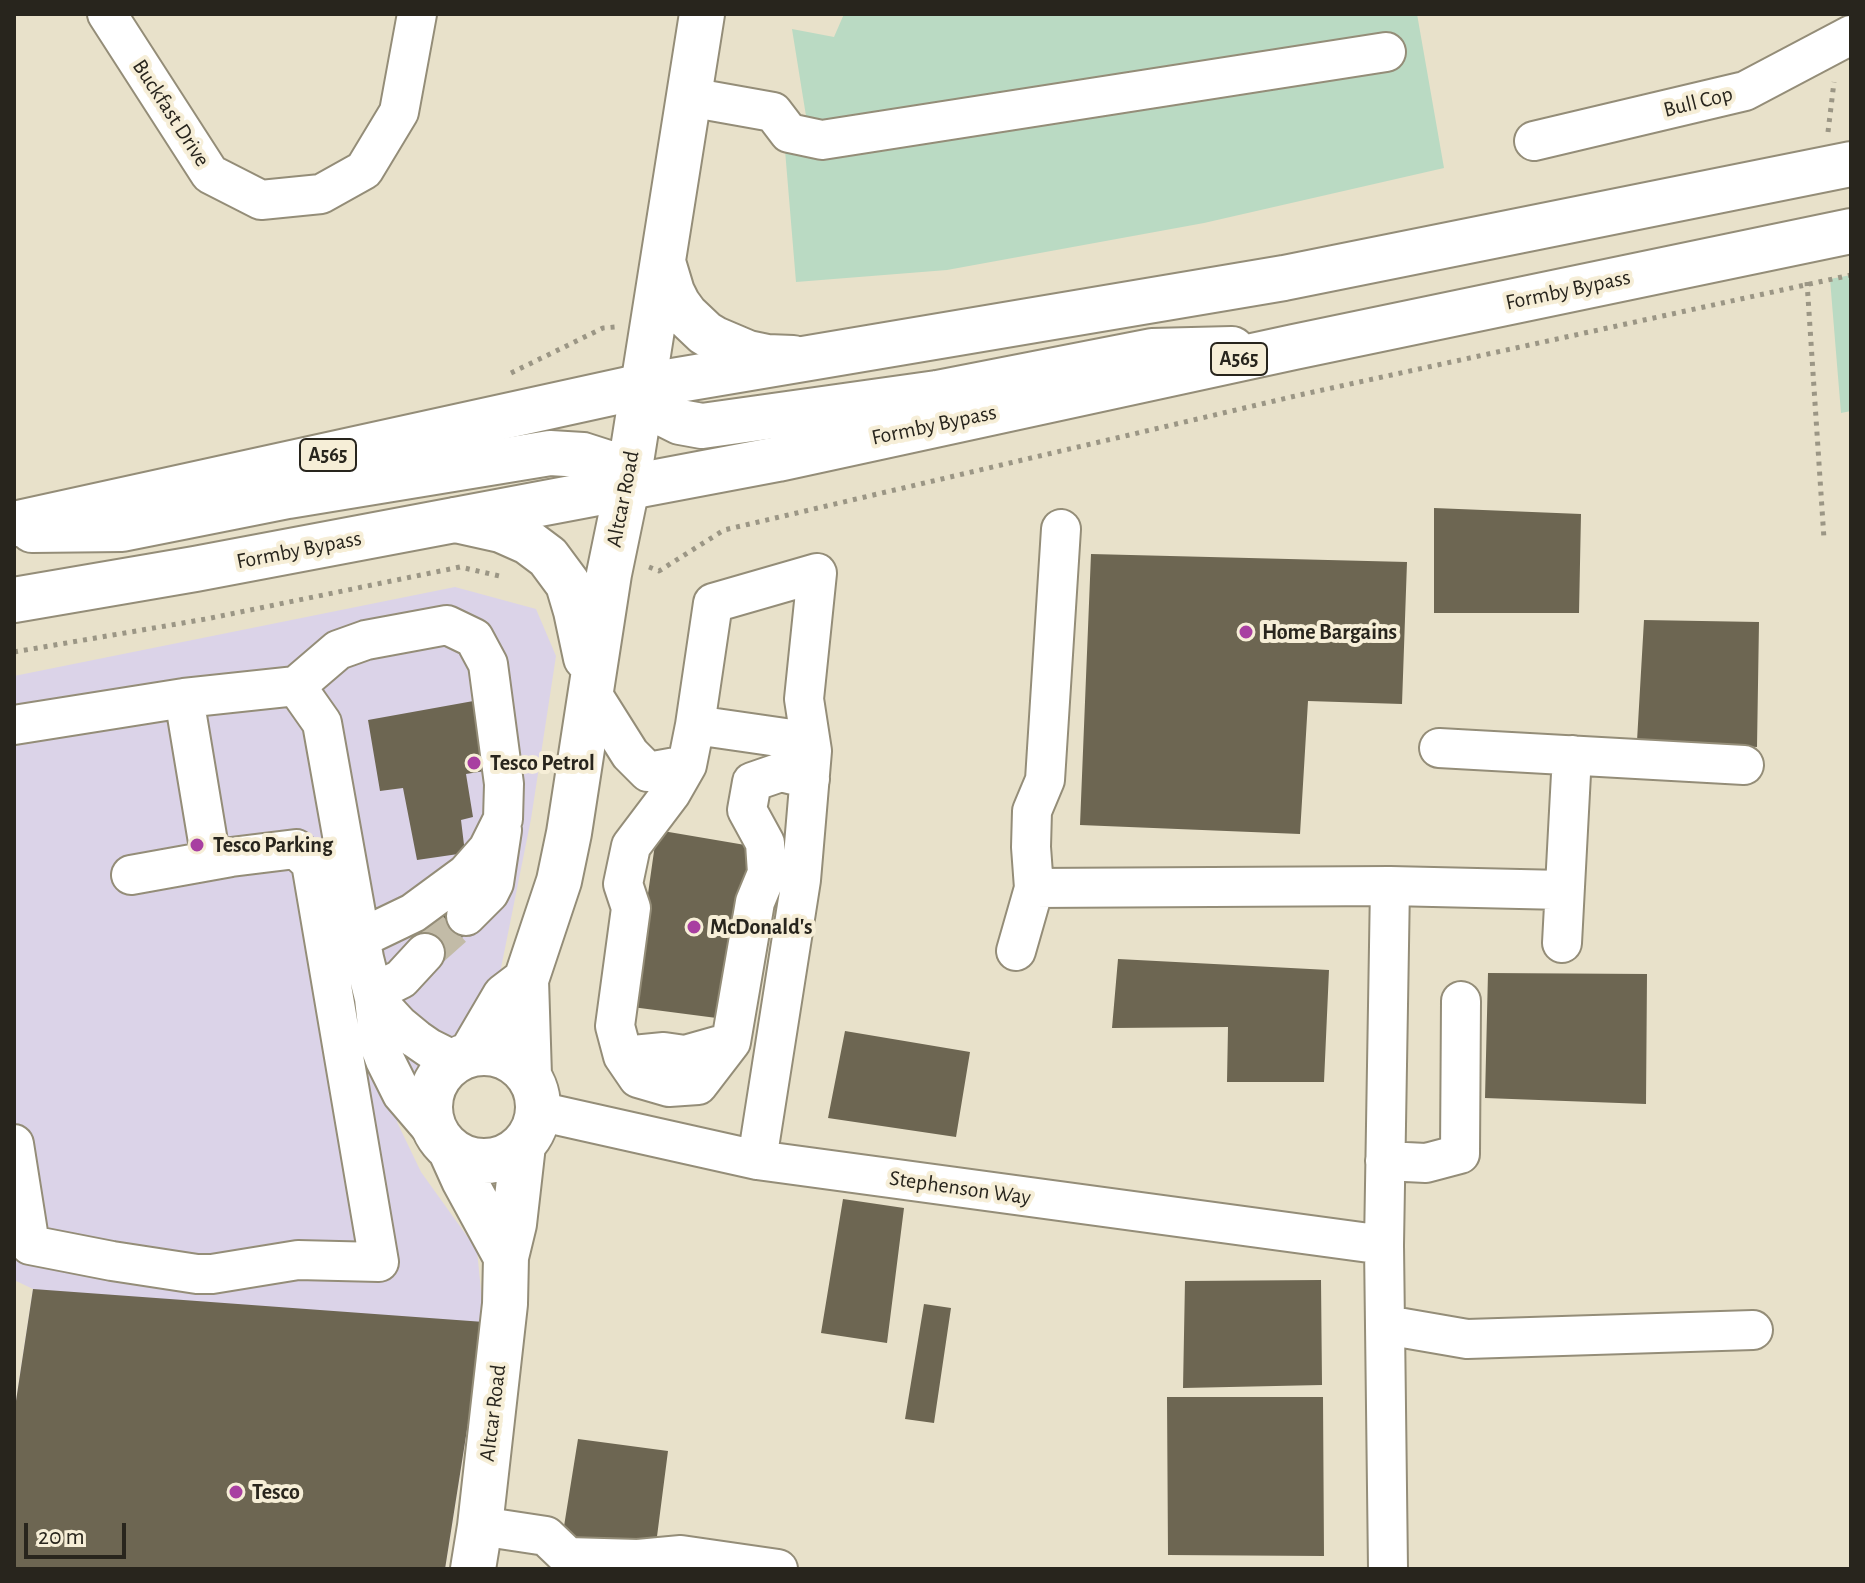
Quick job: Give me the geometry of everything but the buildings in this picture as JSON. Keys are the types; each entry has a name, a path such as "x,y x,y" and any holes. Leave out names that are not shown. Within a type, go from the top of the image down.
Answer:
{"main road":[{"name":"Altcar Road","path":"473,1569 505,1304 506,1257 514,1224 530,1111 526,980 559,881 569,833 702,14"},
{"name":"A565","path":"14,524 643,386 1284,278 1839,150"},
{"name":"Formby Bypass","path":"14,600 778,459 1851,231"},
{"path":"663,262 678,304 705,333 748,353 804,358"},
{"path":"643,386 646,397 664,414 680,422 702,426 937,393 1152,351 1294,347"},
{"path":"14,531 122,529 288,496 550,453 583,455 611,464 619,470 627,487"},
{"path":"456,520 515,536 538,549 556,566 572,596 591,690"},
{"name":"Altcar Road","path":"465,1056 505,996 526,980"},
{"path":"487,1053 503,1056 517,1064 530,1111 510,1154 495,1160 479,1161 464,1157 444,1142 431,1119 435,1084 445,1069 465,1056 487,1053"},
{"name":"Altcar Road","path":"444,1142 506,1257"}],"street":[{"name":"Buckfast Drive","path":"107,14 210,174 261,200 321,194 364,170 399,112 417,14"},
{"name":"Bull Cop","path":"1534,141 1745,91 1845,38"},
{"path":"689,97 773,112 789,133 822,140 1386,52"},
{"path":"1016,951 1034,888 1032,829 1045,780 1061,529"},
{"path":"757,1160 801,880 805,756 804,699 817,573 713,603 687,765 671,793 631,846 623,884 631,908 615,1026 623,1056 664,1052 685,1055 731,1042 755,902 767,873 765,843 747,810 752,782 781,772 805,756"},
{"path":"20,724 184,698 296,686 338,650 366,640 447,625 474,638 488,664 504,784 503,819 494,883 489,893 466,916"},
{"path":"296,686 322,723 374,996 379,1044 402,1094 444,1142"},
{"path":"591,690 630,754 648,772 687,765"},
{"path":"184,698 211,860"},
{"path":"695,725 805,756"},
{"path":"1439,748 1744,765"},
{"path":"1562,943 1572,755"},
{"path":"361,938 413,913 466,874 488,849 503,819"},
{"path":"14,1144 30,1245 197,1274 298,1260 379,1262 311,863 296,849 131,875"},
{"path":"1034,888 1390,886 1563,890"},
{"path":"1388,1569 1384,1245 1390,886"},
{"path":"374,996 401,979 425,953"},
{"path":"374,996 399,1025 429,1048 445,1056 465,1056"},
{"path":"1385,1161 1426,1163 1460,1154 1461,1001"},
{"name":"Stephenson Way","path":"530,1111 757,1160 1384,1245"},
{"path":"1386,1325 1467,1339 1753,1330"},
{"path":"480,1526 546,1536 568,1557 638,1559 681,1555 778,1569"}],"path":[{"path":"1839,150 1845,38"},
{"path":"1805,241 1824,539"},
{"path":"644,566 659,571 724,530 1304,394 1851,275"},
{"path":"14,652 206,619 460,567 506,577"}],"shaded area":[{"path":"455,587 536,609 556,656 531,819 500,973 476,1036 437,1044 397,1122 421,1172 477,1250 484,1322 445,1569 14,1569 14,1414 33,1289 14,1280 14,676"}],"green space":[{"path":"844,14 1417,14 1444,168 1204,223 947,270 796,282 785,150 811,147 792,29 834,37"},
{"path":"1851,275 1851,411 1841,413 1830,279"}],"tunnel":[{"path":"425,953 466,916"}],"place":[{"name":"Home Bargains","path":"1246,632"},
{"name":"Tesco Petrol","path":"474,763"},
{"name":"Tesco Parking","path":"197,845"},
{"name":"McDonald's","path":"694,927"},
{"name":"Tesco","path":"236,1492"}]}
